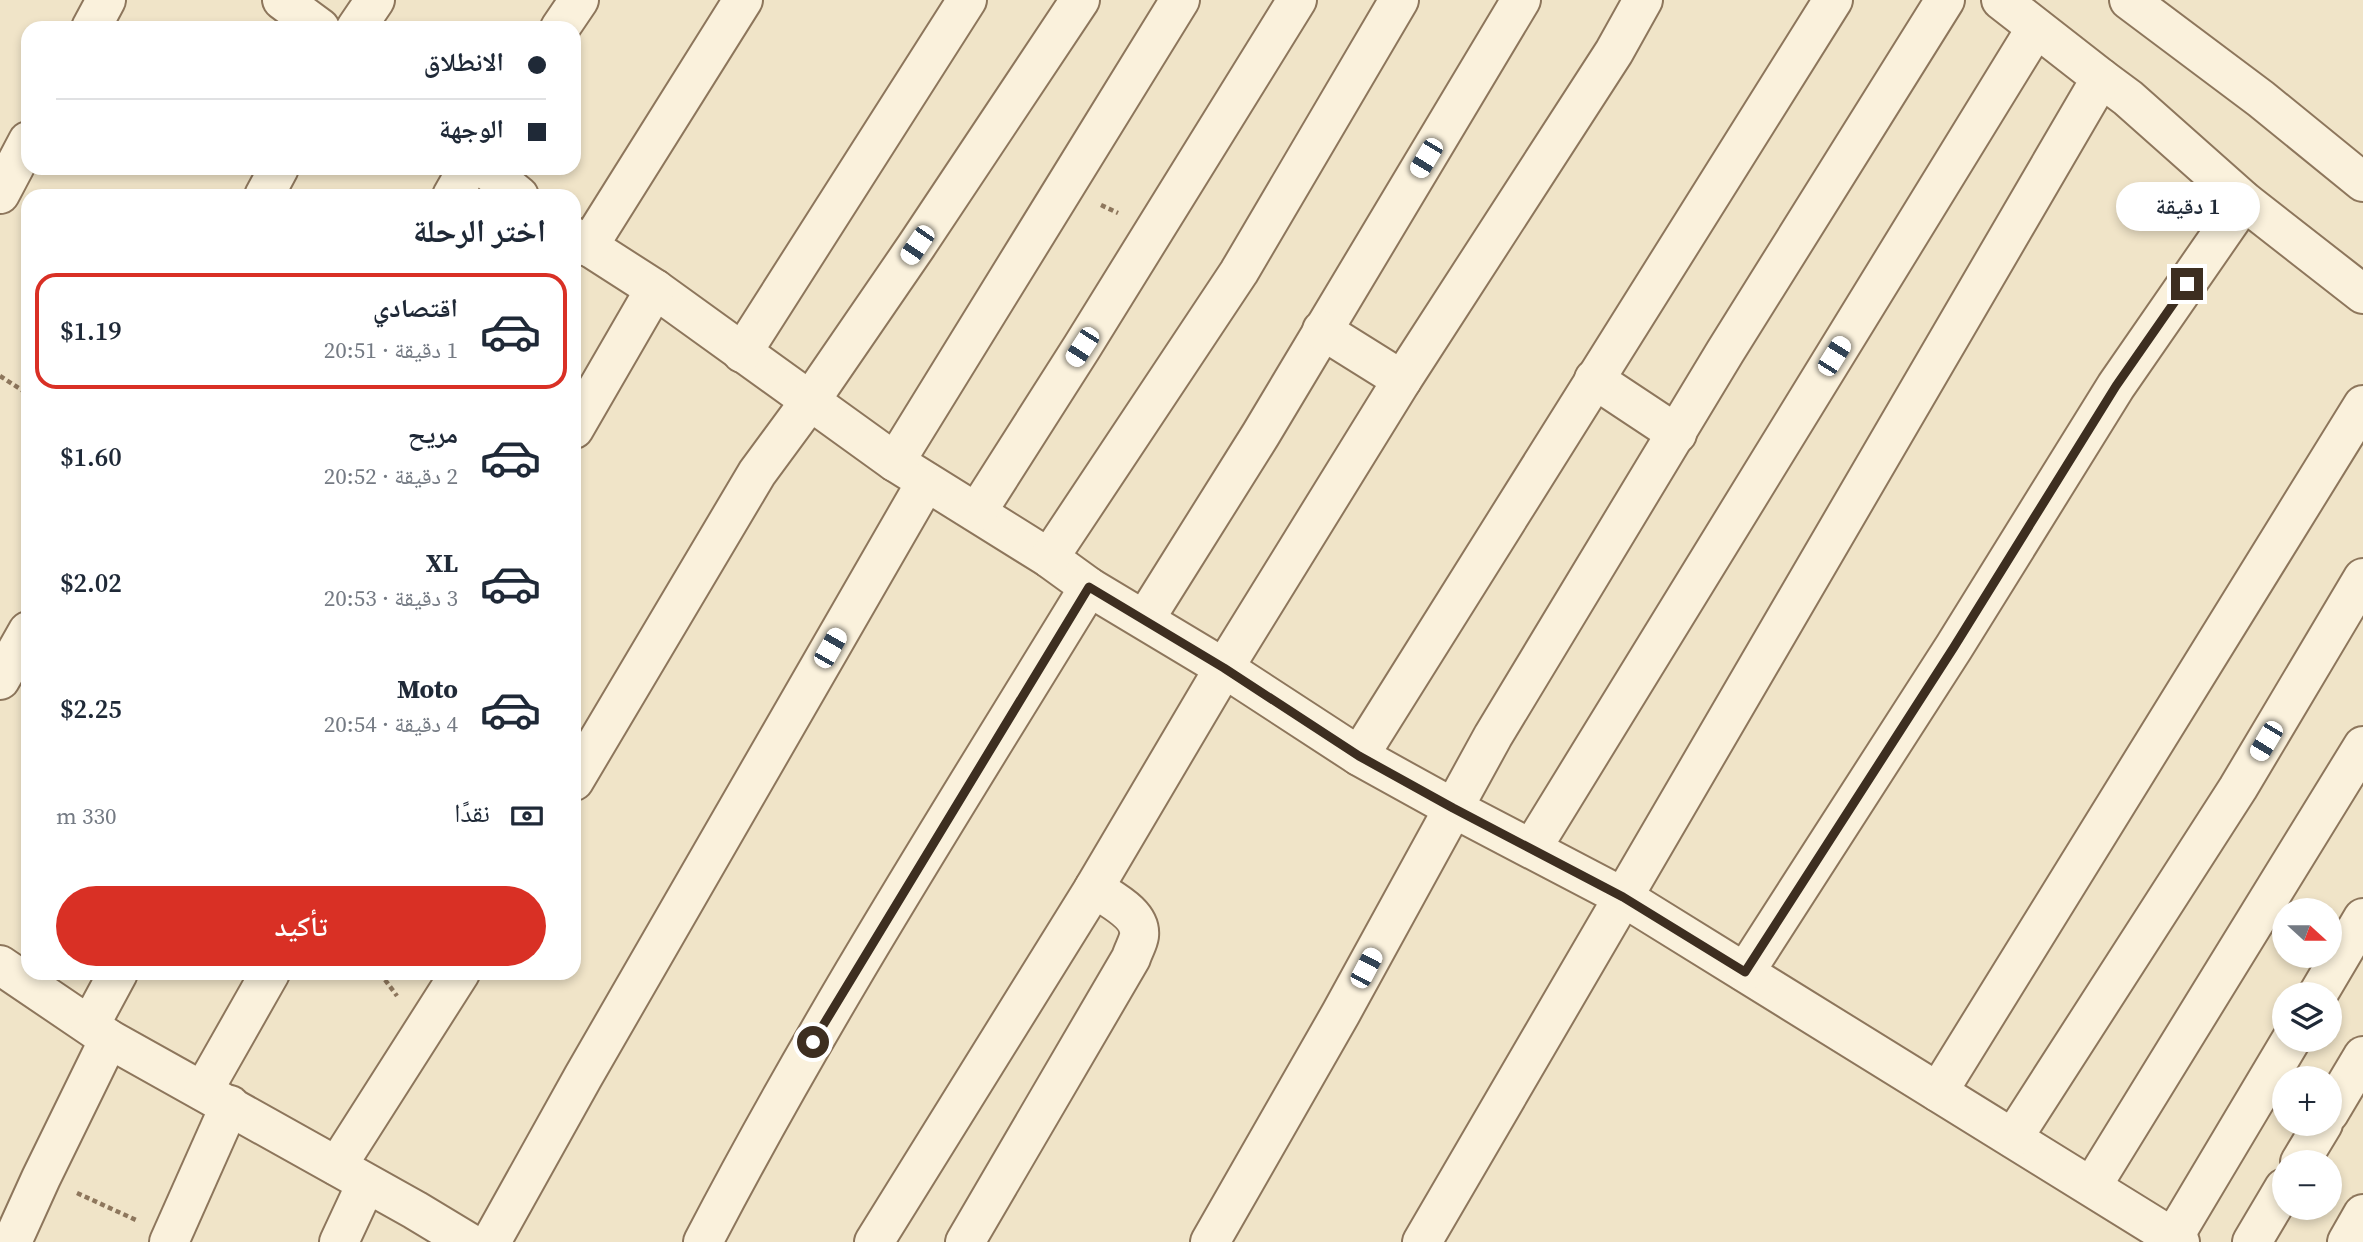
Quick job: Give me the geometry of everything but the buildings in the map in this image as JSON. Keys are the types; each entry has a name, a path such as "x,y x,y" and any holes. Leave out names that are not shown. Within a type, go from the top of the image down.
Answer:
{"street":[{"path":"95,21 106,0"},
{"path":"282,0 310,21"},
{"path":"361,21 375,0"},
{"path":"565,21 579,0"},
{"path":"743,0 581,242 655,289 910,472 1049,558 1089,587 1224,668 1359,756 1623,897 2177,1240 2284,1052"},
{"path":"741,353 967,0"},
{"path":"581,769 757,473 917,245 1080,0"},
{"path":"491,1242 910,472 1180,0"},
{"path":"977,512 1297,0"},
{"path":"1049,558 1239,272 1399,0"},
{"path":"1144,620 1261,434 1521,0"},
{"path":"874,1242 1094,888 1224,668 1402,380 1614,52 1643,0"},
{"path":"1359,756 1833,0"},
{"path":"1210,1242 1341,1013 1493,736 1945,0"},
{"path":"2001,0 2128,98 2244,201 2363,294"},
{"path":"2129,0 2363,181"},
{"path":"1532,848 2036,28"},
{"path":"1422,1242 2101,78"},
{"path":"0,194 21,154"},
{"path":"494,175 510,189"},
{"path":"1745,972 1954,647 2116,386 2244,201"},
{"path":"581,417 655,289"},
{"path":"1322,330 1402,380"},
{"path":"1594,379 1677,434"},
{"path":"1938,1092 2363,405"},
{"path":"2012,1138 2238,788 2363,578"},
{"path":"703,1242 838,999 1089,587"},
{"path":"0,680 21,643"},
{"path":"2092,1186 2363,746"},
{"path":"965,1242 1131,958 1139,935 1136,922 1132,915 1094,888"},
{"path":"2325,982 2363,918"},
{"path":"32,980 100,1032 468,1242"},
{"path":"12,1242 100,1032 116,980"},
{"path":"170,1239 216,1098 267,980"},
{"path":"339,1242 352,1175 456,980"},
{"path":"2342,1091 2363,1056"},
{"path":"2252,1242 2272,1208"},
{"path":"2347,1242 2363,1214"}],"path":[{"path":"0,376 21,390"},
{"path":"41,1178 170,1239"}],"route":[{"path":"813,1042 1089,587 1224,668 1359,756 1623,897 1745,972 1954,647 2116,386 2187,284"}]}
